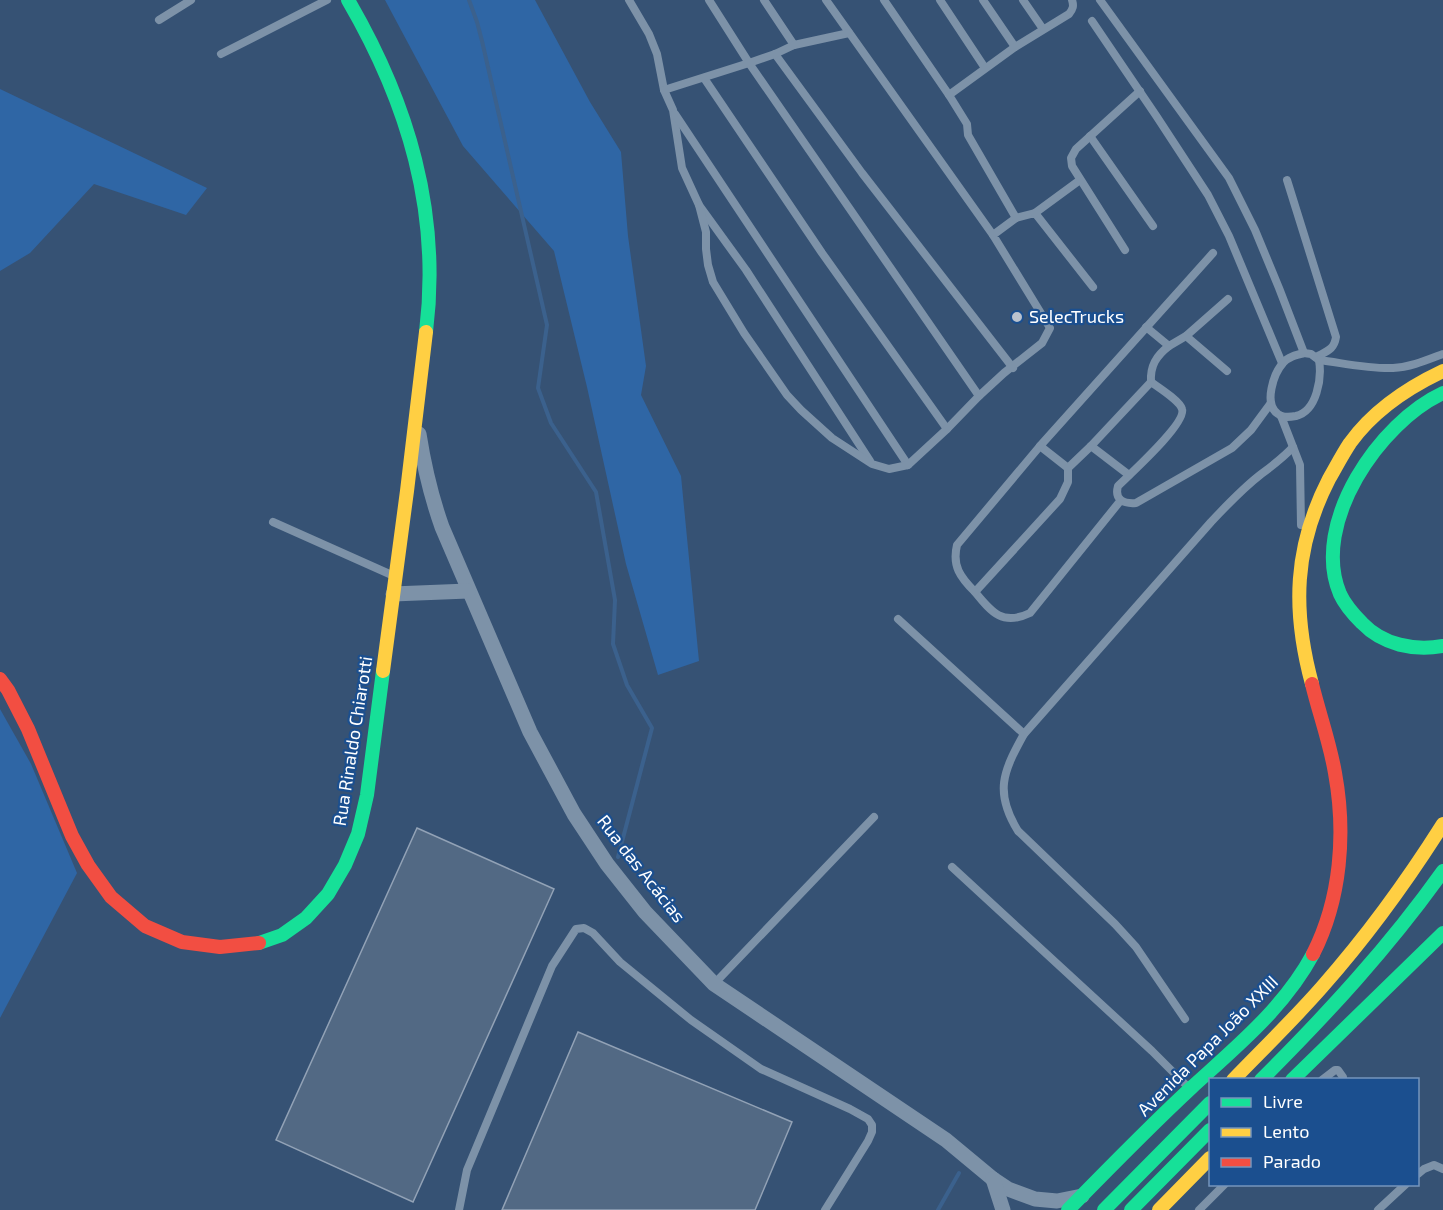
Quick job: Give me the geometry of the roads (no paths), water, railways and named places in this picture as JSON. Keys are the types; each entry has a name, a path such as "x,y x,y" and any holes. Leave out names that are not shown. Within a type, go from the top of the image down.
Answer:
{"main road":[{"name":"Rua Rinaldo Chiarotti","path":"0,679 28,729 72,836 88,865 111,897 145,926 182,942 220,947 256,944 282,934 306,918 328,894 345,865 358,834 366,795 416,419 428,322 430,278 428,235 420,180 403,120 387,73 363,24 348,0"},
{"name":"Avenida Papa João XXIII","path":"1068,1210 1084,1203 1190,1089 1270,1015 1295,985 1320,940 1330,914 1336,886 1340,832 1337,790 1331,757 1308,668 1302,633 1300,608 1302,555 1322,492 1357,433 1401,394 1443,371"},
{"path":"1443,393 1424,403 1400,424 1372,455 1349,491 1334,528 1332,555 1339,592 1365,627 1401,645 1424,649 1443,646"},
{"path":"1235,1078 1304,1008 1349,955 1388,905 1443,824"},
{"path":"1263,1078 1382,953 1414,913 1443,871"},
{"path":"1294,1078 1443,933"},
{"path":"1104,1210 1209,1104"},
{"path":"1131,1210 1209,1131"},
{"path":"1166,1208 1209,1159"},
{"path":"1084,1203 1101,1196 1154,1160"}],"street":[{"name":"Rua das Acácias","path":"416,419 426,472 442,527 530,732 574,814 607,864 645,912 714,984 946,1140 1008,1189 1035,1199 1084,1203"},
{"path":"393,594 468,591"},
{"path":"993,1179 1003,1210"}],"lane":[{"path":"159,20 191,0"},
{"path":"221,54 327,0"},
{"path":"629,0 649,34 657,54 664,90 672,110 908,465"},
{"path":"708,0 979,396"},
{"path":"764,0 794,45"},
{"path":"672,110 682,168 699,205 706,232 708,265 713,282 744,333 786,395 832,438 872,464 888,469 908,465 979,396 1042,343 1050,328 993,235 826,0"},
{"path":"884,0 968,124 968,135 1016,218"},
{"path":"940,0 985,68"},
{"path":"983,0 1015,47"},
{"path":"1023,0 1043,29"},
{"path":"949,94 1015,47 1069,14 1072,10 1072,0"},
{"path":"1100,0 1229,178 1255,230 1304,352"},
{"path":"1092,21 1173,140 1213,205 1238,255 1282,363"},
{"path":"664,90 749,63 794,45 849,33"},
{"path":"775,54 862,173 1013,368"},
{"path":"704,78 822,253 947,429"},
{"path":"1125,250 1080,180 1072,166 1071,158 1076,149 1140,92"},
{"path":"1090,136 1153,226"},
{"path":"993,235 1016,218 1035,213 1080,180"},
{"path":"1287,180 1336,337 1335,345 1318,358"},
{"path":"699,205 746,270 872,464"},
{"path":"1035,213 1093,287"},
{"path":"1121,501 1030,613 1018,619 1006,619 984,604 957,568 955,557 957,545 1040,446 1213,254"},
{"path":"975,592 1060,499 1068,482 1068,468 1151,382 1152,367 1160,353 1186,336 1228,299"},
{"path":"1146,327 1169,346"},
{"path":"1186,336 1227,371"},
{"path":"1318,358 1320,380 1308,409 1300,415 1291,417 1281,416 1275,412 1271,404 1272,382 1282,363 1295,355 1304,352 1318,358 1353,365 1394,368 1443,354"},
{"path":"1151,382 1180,404 1183,410 1178,424 1118,486 1117,496 1127,504 1136,503 1232,448 1251,430 1271,404"},
{"path":"1281,416 1300,465 1302,555"},
{"path":"1040,446 1068,468"},
{"path":"1091,446 1129,475"},
{"path":"1185,1019 1136,947 1018,831 1004,802 1003,788 1006,771 1024,734 1211,522 1231,501 1279,462 1293,447"},
{"path":"273,522 395,577"},
{"path":"898,619 1024,734"},
{"path":"714,984 874,817"},
{"path":"952,867 1190,1089"},
{"path":"459,1210 467,1170 552,966 576,929 584,928 593,933 620,962 691,1020 761,1069 868,1119 872,1125 872,1132 825,1210"},
{"path":"1325,1078 1335,1070 1338,1070 1343,1078"},
{"path":"1419,1173 1434,1165 1443,1169"},
{"path":"1199,1210 1224,1186"},
{"path":"1378,1210 1405,1186"}],"waterway":[{"path":"469,0 482,41 547,325 538,388 551,423 596,492 615,600 613,644 627,685 652,728 618,857"},
{"path":"938,1210 959,1173"}],"place":[{"name":"SelecTrucks","path":"1017,317"}]}
